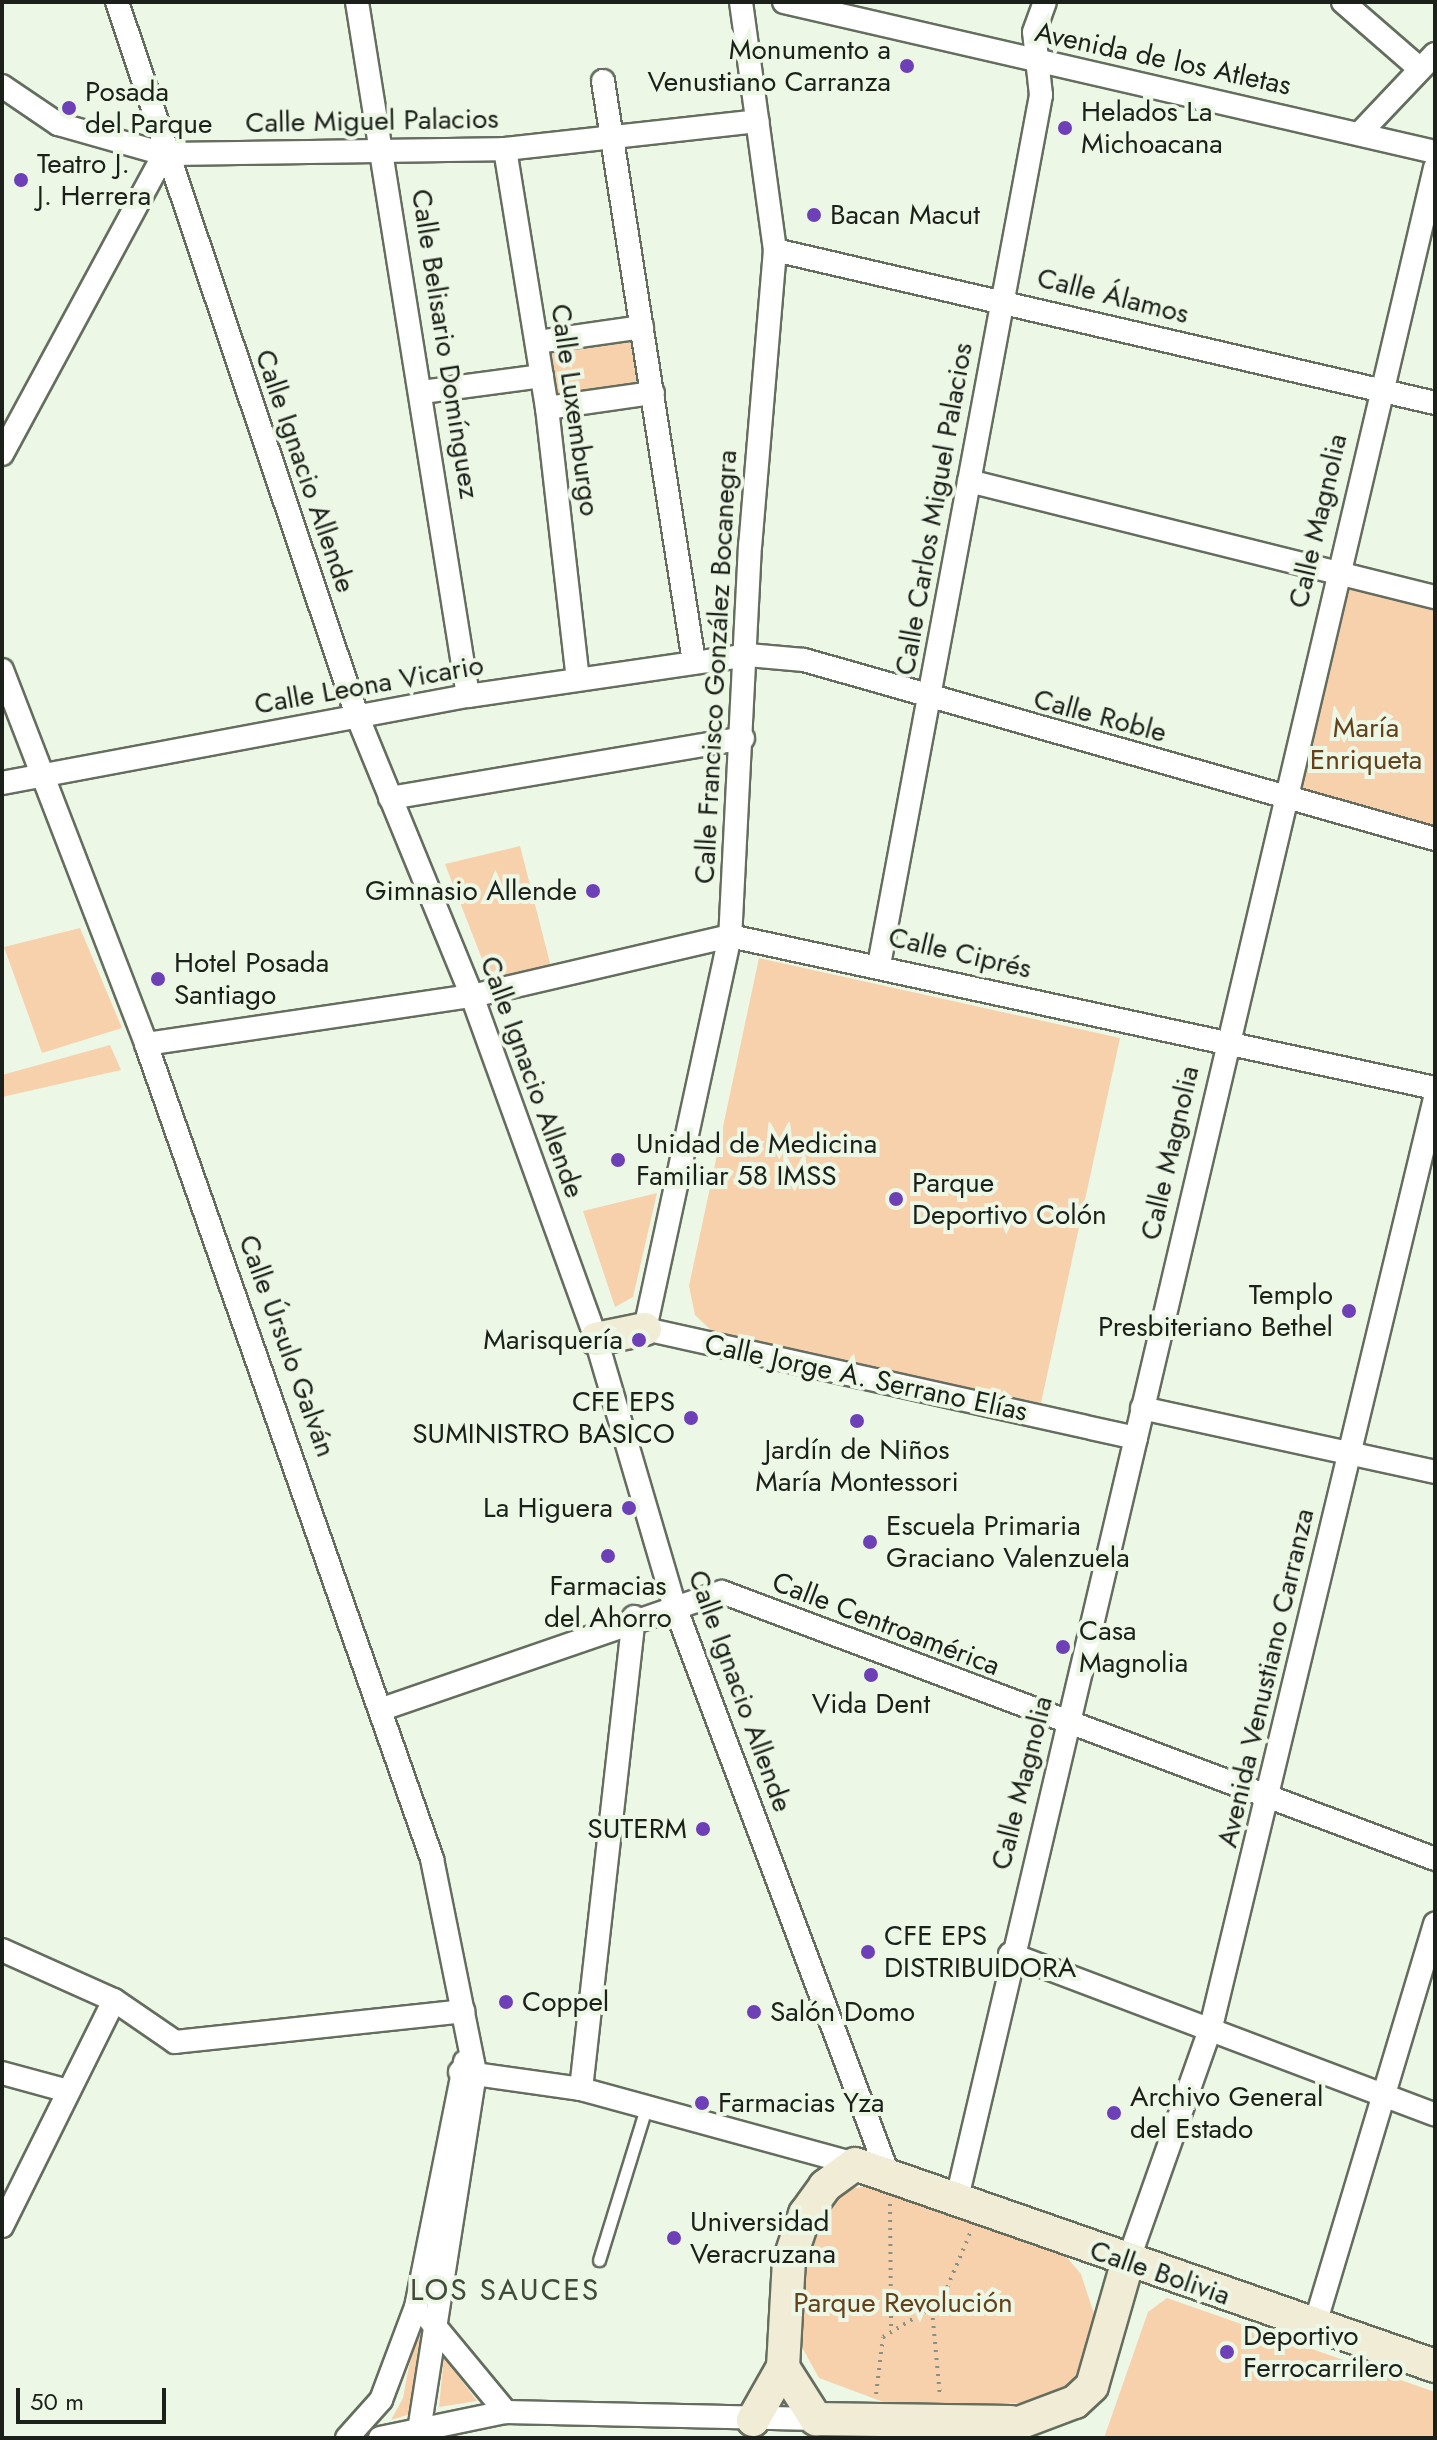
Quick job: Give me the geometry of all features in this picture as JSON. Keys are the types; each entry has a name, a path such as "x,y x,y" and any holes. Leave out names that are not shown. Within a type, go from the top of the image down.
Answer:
{"main road":[{"name":"Calle Jorge A. Serrano Elías","path":"596,1339 645,1329"},
{"name":"Calle Bolivia","path":"855,2164 957,2198 1127,2264 1435,2366"},
{"path":"753,2420 783,2367 785,2293 801,2226 825,2186 855,2164"},
{"path":"1091,2250 1113,2313"},
{"path":"783,2367 816,2419 882,2429 940,2419 998,2430 1051,2414 1092,2386 1127,2264"},
{"path":"1113,2313 1140,2288 1173,2279"}],"street":[{"name":"Calle Ignacio Allende","path":"117,2 164,154 358,718 472,996 596,1339 674,1604 888,2174"},
{"name":"Calle Belisario Domínguez","path":"357,2 387,154 468,696"},
{"name":"Calle Francisco González Bocanegra","path":"645,1329 730,936 748,655 750,545 775,250 741,2"},
{"name":"Avenida de los Atletas","path":"784,2 1435,152"},
{"name":"Calle Carlos Miguel Palacios","path":"879,965 931,701 1000,300 1041,95 1034,32 1045,2"},
{"path":"1343,2 1428,62 1360,133"},
{"path":"603,81 694,662"},
{"name":"Calle Miguel Palacios","path":"2,86 58,124 164,154 387,154 505,149 757,121"},
{"name":"Calle Luxemburgo","path":"505,149 547,408 578,679"},
{"path":"2,454 164,154"},
{"name":"Calle Magnolia","path":"957,2198 1010,1954 1136,1438 1283,796 1435,168"},
{"name":"Calle Álamos","path":"775,250 1435,403"},
{"path":"537,342 642,327"},
{"path":"422,392 542,376"},
{"path":"547,408 653,393"},
{"path":"969,481 1435,597"},
{"name":"Calle Leona Vicario","path":"2,783 468,696 748,655"},
{"name":"Calle Roble","path":"748,655 804,660 931,701 1435,839"},
{"name":"Calle Úrsulo Galván","path":"2,670 146,1044 385,1708 432,1859 463,2011 467,2067 436,2326 418,2432"},
{"path":"390,798 743,738"},
{"name":"Calle Ciprés","path":"146,1044 472,996 730,936 879,965 1435,1088"},
{"name":"Avenida Venustiano Carranza","path":"1127,2264 1211,2027 1271,1796 1348,1453 1435,1098"},
{"name":"Calle Jorge A. Serrano Elías","path":"645,1329 1136,1438"},
{"path":"1142,1408 1435,1472"},
{"name":"Calle Centroamérica","path":"385,1708 634,1617 722,1592 1067,1726 1271,1796 1435,1859"},
{"path":"581,2089 634,1617"},
{"path":"1315,2324 1435,1924"},
{"path":"2,1950 114,2000 175,2042 463,2011"},
{"path":"1010,1954 1211,2027 1435,2115"},
{"path":"2,2226 114,2000"},
{"path":"467,2067 647,2105 855,2164"},
{"name":"Calle Úrsulo Galván","path":"347,2438 389,2385 416,2307 467,2067"},
{"path":"2,2073 68,2091"},
{"path":"416,2307 436,2326 506,2412"},
{"path":"380,2438 506,2412 753,2420 816,2419"}],"lane":[{"path":"599,2260 647,2105"}],"path":[{"path":"882,2429 877,2360 891,2329 888,2174"},
{"path":"940,2419 932,2310 966,2243"},
{"path":"891,2329 932,2310"}],"green space":[{"path":"640,330 650,391 549,405 540,345"},
{"name":"María Enriqueta","path":"1336,572 1435,597 1435,839 1283,796"},
{"path":"520,846 551,967 491,982 445,864"},
{"path":"80,928 122,1028 42,1053 4,947"},
{"name":"Parque Deportivo Colón","path":"759,958 1120,1038 1041,1403 714,1333 695,1315 689,1286"},
{"path":"110,1045 121,1070 2,1097 2,1075"},
{"path":"657,1193 633,1297 615,1307 583,1211"},
{"name":"Parque Revolución","path":"881,2185 1064,2254 1081,2274 1095,2317 1079,2379 1039,2402 902,2409 819,2378 795,2335 793,2313 810,2233 829,2205 853,2188"},
{"name":"Deportivo Ferrocarrilero","path":"1167,2298 1435,2392 1435,2438 1104,2438 1148,2312"},
{"path":"415,2334 424,2337 420,2411 391,2420 403,2398"},
{"path":"444,2357 477,2401 439,2407"}],"place":[{"name":"Monumento a Venustiano Carranza","path":"907,66"},
{"name":"Posada del Parque","path":"69,108"},
{"name":"Helados La Michoacana","path":"1065,128"},
{"name":"Teatro J. J. Herrera","path":"21,180"},
{"name":"Bacan Macut","path":"814,215"},
{"name":"Gimnasio Allende","path":"593,891"},
{"name":"Hotel Posada Santiago","path":"158,979"},
{"name":"Unidad de Medicina Familiar 58 IMSS","path":"618,1160"},
{"name":"Parque Deportivo Colón","path":"896,1199"},
{"name":"Templo Presbiteriano Bethel","path":"1349,1311"},
{"name":"Marisquería","path":"639,1340"},
{"name":"CFE EPS SUMINISTRO BASICO","path":"691,1418"},
{"name":"Jardín de Niños María Montessori","path":"857,1421"},
{"name":"La Higuera","path":"629,1508"},
{"name":"Escuela Primaria Graciano Valenzuela","path":"870,1542"},
{"name":"Farmacias del Ahorro","path":"608,1556"},
{"name":"Casa Magnolia","path":"1063,1647"},
{"name":"Vida Dent","path":"871,1675"},
{"name":"SUTERM","path":"703,1829"},
{"name":"CFE EPS DISTRIBUIDORA","path":"868,1952"},
{"name":"Coppel","path":"506,2002"},
{"name":"Salón Domo","path":"754,2012"},
{"name":"Farmacias Yza","path":"702,2103"},
{"name":"Archivo General del Estado","path":"1114,2113"},
{"name":"Universidad Veracruzana","path":"674,2238"},
{"name":"Deportivo Ferrocarrilero","path":"1227,2352"}],"district":[{"name":"LOS SAUCES","path":"505,2290"}]}
